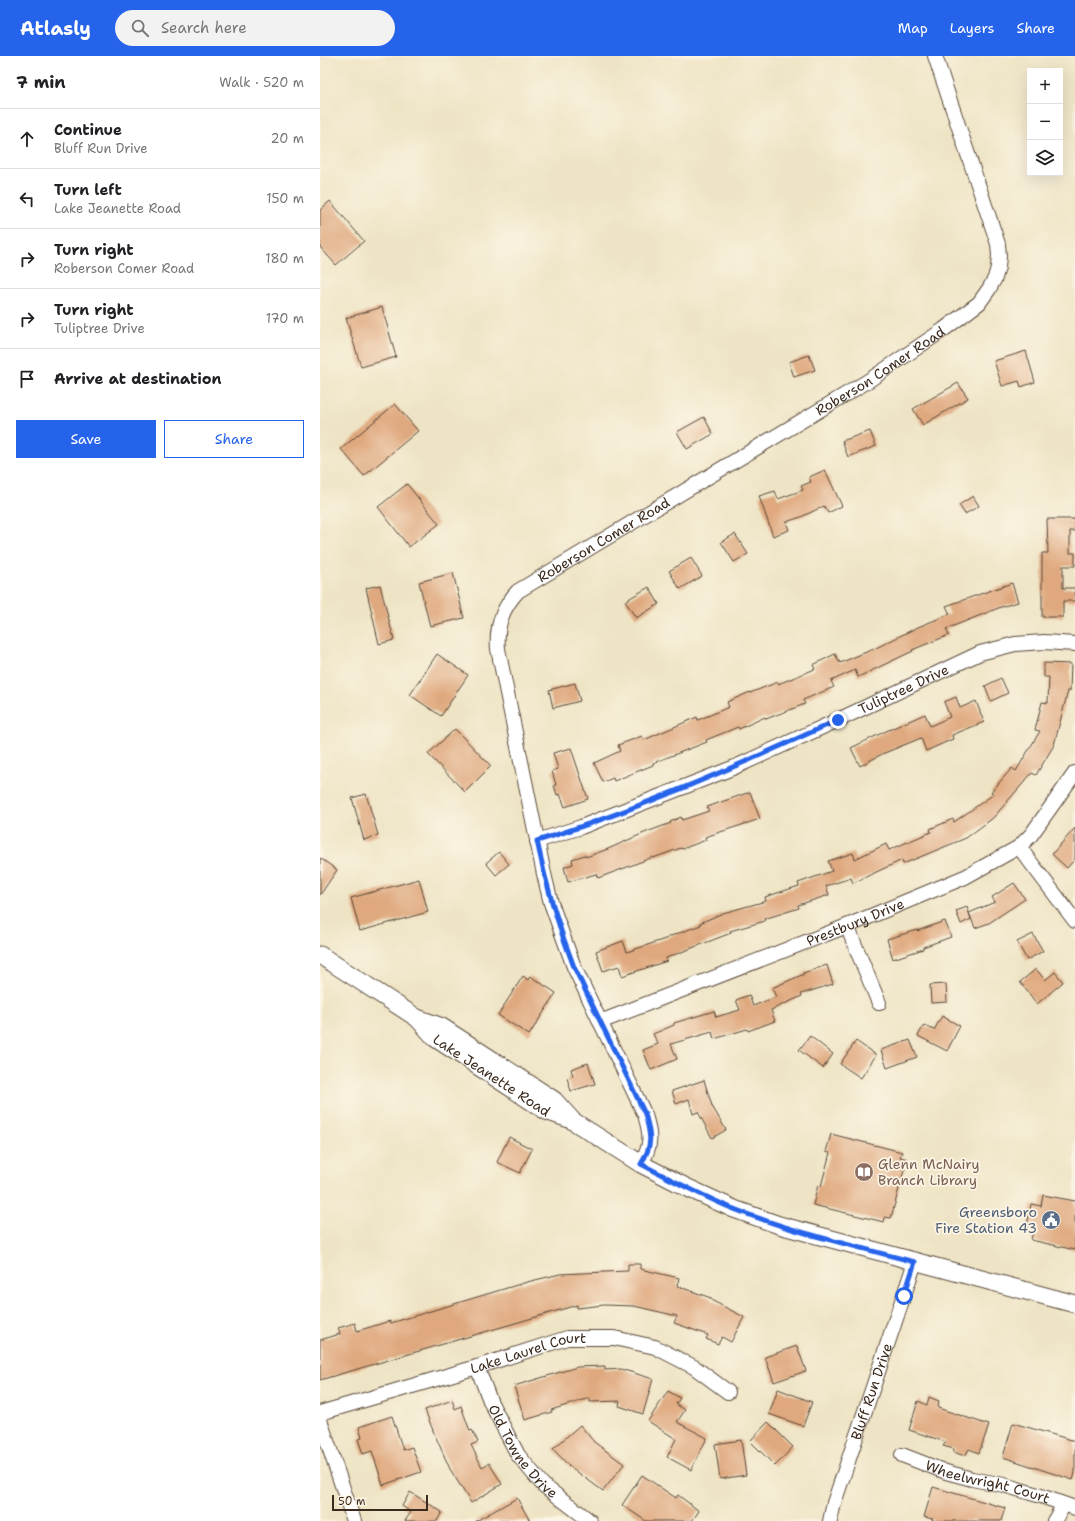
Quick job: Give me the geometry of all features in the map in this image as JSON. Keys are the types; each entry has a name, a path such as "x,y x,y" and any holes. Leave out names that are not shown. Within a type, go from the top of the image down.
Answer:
{"street":[{"name":"Roberson Comer Road","path":"641,1164 648,1152 650,1138 645,1114 574,967 551,903 498,649 497,638 499,622 502,612 518,591 868,381 906,356 979,303 995,278 999,256 998,244 935,56"},
{"name":"Tuliptree Drive","path":"537,841 581,827 735,767 980,653 1015,644 1044,642 1075,644"},
{"name":"Prestbury Drive","path":"600,1022 846,926 965,877 1019,847 1031,835 1075,773"},
{"path":"1019,847 1075,921"},
{"path":"846,926 879,1003"},
{"name":"Lake Jeanette Road","path":"320,955 417,1018 442,1027 554,1100 573,1121 641,1164 688,1188 734,1209 825,1238 1075,1304"},
{"name":"Bluff Run Drive","path":"830,1521 834,1503 915,1262"},
{"name":"Lake Laurel Court","path":"320,1413 477,1367 567,1338 614,1338 655,1347 694,1367 728,1392"},
{"name":"Old Towne Drive","path":"477,1367 491,1403 518,1455 543,1485 590,1521"},
{"path":"320,1420 354,1521"},
{"name":"Wheelwright Court","path":"902,1455 946,1472 1004,1485 1069,1506"},
{"path":"1054,1521 1069,1506"}],"building":[{"path":"330,201 364,241 336,265 320,247 320,210"},
{"path":"382,307 396,357 361,367 346,318"},
{"path":"1026,351 1035,382 1021,387 1019,381 1002,386 994,361"},
{"path":"809,355 815,370 794,377 789,362"},
{"path":"958,383 968,398 923,425 913,409"},
{"path":"395,404 418,431 364,476 341,449"},
{"path":"704,417 713,434 687,449 677,432"},
{"path":"870,431 876,446 848,457 842,441"},
{"path":"825,470 842,506 828,513 824,506 801,517 786,522 789,530 773,536 759,496 775,491 778,499 803,490 801,486 811,482 809,477"},
{"path":"407,484 439,524 409,547 378,507"},
{"path":"973,496 979,506 965,514 959,505"},
{"path":"1047,519 1075,519 1075,531 1070,531 1070,553 1075,553 1075,566 1063,566 1063,588 1075,588 1075,601 1063,601 1063,617 1042,617 1042,553 1048,553"},
{"path":"735,534 748,554 734,562 721,542"},
{"path":"691,558 702,576 680,589 669,571"},
{"path":"453,573 464,618 430,626 419,582"},
{"path":"1012,583 1018,602 1001,607 946,629 949,635 912,650 913,651 858,677 855,670 831,681 834,687 803,700 805,704 766,719 765,717 739,729 738,727 706,740 707,742 653,763 653,765 614,781 613,778 603,782 594,763 620,751 618,745 642,736 644,740 697,717 698,720 729,707 727,702 750,692 778,682 778,684 815,669 813,665 835,654 840,663 950,614 946,606"},
{"path":"380,585 394,640 379,644 366,588"},
{"path":"649,587 659,604 636,618 625,601"},
{"path":"437,654 468,675 441,716 410,695"},
{"path":"1044,663 1071,664 1070,691 1068,691 1054,745 1036,775 1032,773 993,818 966,838 903,864 902,860 853,883 851,878 826,886 829,895 798,905 799,908 764,919 765,921 730,931 731,933 666,958 667,961 622,976 619,966 603,971 596,951 623,941 627,952 668,938 701,925 700,923 723,913 766,901 765,897 799,886 798,883 832,871 828,861 853,853 855,859 886,844 889,850 931,832 930,829 953,819 954,822 994,794 991,792 1012,768 1016,771 1040,731 1035,730 1042,702 1048,703 1049,677 1044,677"},
{"path":"1001,678 1008,693 991,701 985,686"},
{"path":"575,683 580,701 553,708 549,690"},
{"path":"956,697 960,708 976,701 984,722 952,735 953,739 926,751 921,738 882,754 860,766 851,748 925,714 930,726 950,717 944,702"},
{"path":"455,729 491,766 465,792 428,754"},
{"path":"571,748 588,799 565,807 560,794 557,795 554,785 556,785 552,771 558,769 553,753"},
{"path":"750,792 760,819 705,837 706,840 682,849 681,848 653,857 598,878 596,874 568,882 564,867 573,864 572,859 585,855 586,857 608,849 671,823 670,822 681,817 682,820 709,811 707,807"},
{"path":"366,794 378,835 364,840 352,798"},
{"path":"1075,828 1075,859 1067,868 1052,854"},
{"path":"499,852 509,864 496,875 486,863"},
{"path":"320,858 337,870 320,895"},
{"path":"419,879 428,912 360,931 351,898"},
{"path":"1014,883 1025,899 989,923 975,928 969,913 995,902 992,897"},
{"path":"967,907 971,919 961,924 956,911"},
{"path":"945,921 951,937 923,947 923,949 893,959 887,939 917,931"},
{"path":"1033,934 1043,951 1027,960 1017,942"},
{"path":"827,965 833,984 801,994 802,996 771,1010 775,1021 748,1031 747,1029 714,1039 712,1032 671,1044 677,1059 651,1070 643,1050 658,1044 653,1034 674,1025 674,1023 714,1011 716,1017 740,1010 736,1000 749,995 753,1006 776,997 772,988 804,974 803,973"},
{"path":"1036,969 1045,980 1055,972 1063,982 1037,1004 1020,982"},
{"path":"523,976 528,980 530,976 556,993 529,1035 498,1015"},
{"path":"946,984 947,1002 931,1003 930,985"},
{"path":"942,1016 960,1026 947,1051 918,1036 924,1025 934,1030"},
{"path":"810,1036 833,1054 823,1068 799,1050"},
{"path":"910,1040 917,1057 887,1068 881,1050"},
{"path":"856,1041 876,1055 861,1078 840,1064"},
{"path":"588,1063 595,1084 571,1091 567,1078 573,1076 571,1069"},
{"path":"704,1080 712,1106 726,1130 712,1138 698,1112 693,1114 689,1099 676,1104 672,1091"},
{"name":"Glenn McNairy Branch Library","path":"831,1134 902,1152 900,1157 907,1159 891,1218 885,1217 884,1222 813,1205 818,1185 821,1186 830,1153 826,1152"},
{"path":"509,1137 532,1149 520,1173 497,1162"},
{"name":"Greensboro Fire Station 43","path":"1043,1195 1075,1201 1075,1250 1031,1240 1034,1227 1027,1226 1031,1204 1041,1206"},
{"path":"628,1264 640,1264 640,1269 679,1278 677,1286 711,1298 711,1300 744,1317 731,1342 722,1337 718,1344 706,1339 708,1335 674,1323 677,1316 634,1306 604,1305 577,1308 577,1305 320,1380 320,1340 340,1334 338,1328 355,1323 357,1331 390,1321 391,1323 527,1282 560,1274 628,1271"},
{"path":"797,1346 806,1371 774,1382 765,1357"},
{"path":"605,1366 605,1370 621,1369 653,1379 643,1414 619,1406 620,1401 590,1402 590,1398 525,1420 514,1386 577,1367"},
{"path":"778,1389 812,1402 803,1426 769,1414"},
{"path":"668,1391 680,1398 676,1404 685,1410 677,1422 707,1438 691,1470 667,1457 676,1439 648,1421"},
{"path":"929,1397 939,1401 938,1408 989,1425 979,1453 969,1449 965,1456 953,1452 954,1449 943,1446 946,1442 909,1430 918,1401 927,1405"},
{"path":"452,1400 455,1409 461,1406 470,1431 472,1430 478,1442 471,1445 482,1467 489,1463 502,1484 471,1503 450,1469 425,1410"},
{"path":"392,1416 403,1450 412,1447 421,1472 383,1485 372,1451 363,1454 358,1439 362,1438 359,1427"},
{"path":"768,1422 793,1447 775,1466 750,1441"},
{"path":"1013,1423 1075,1441 1075,1473 1073,1480 1003,1457"},
{"path":"580,1425 594,1442 624,1464 603,1491 571,1468 553,1449"},
{"path":"741,1440 746,1475 720,1479 715,1444"},
{"path":"642,1475 676,1498 678,1495 699,1511 692,1521 646,1521 622,1505"},
{"path":"933,1487 1005,1508 1001,1521 932,1521 933,1519 924,1517"},
{"path":"410,1492 442,1512 437,1521 405,1521 411,1512 402,1506"},
{"path":"517,1498 530,1521 476,1521"}],"place":[{"name":"Glenn McNairy Branch Library","path":"864,1172"},
{"name":"Greensboro Fire Station 43","path":"1051,1220"}],"route":[{"path":"838,720 735,767 581,827 537,841 551,903 565,945 574,967 645,1114 650,1138 648,1152 641,1164 734,1209 778,1225 915,1262 904,1296"}]}
